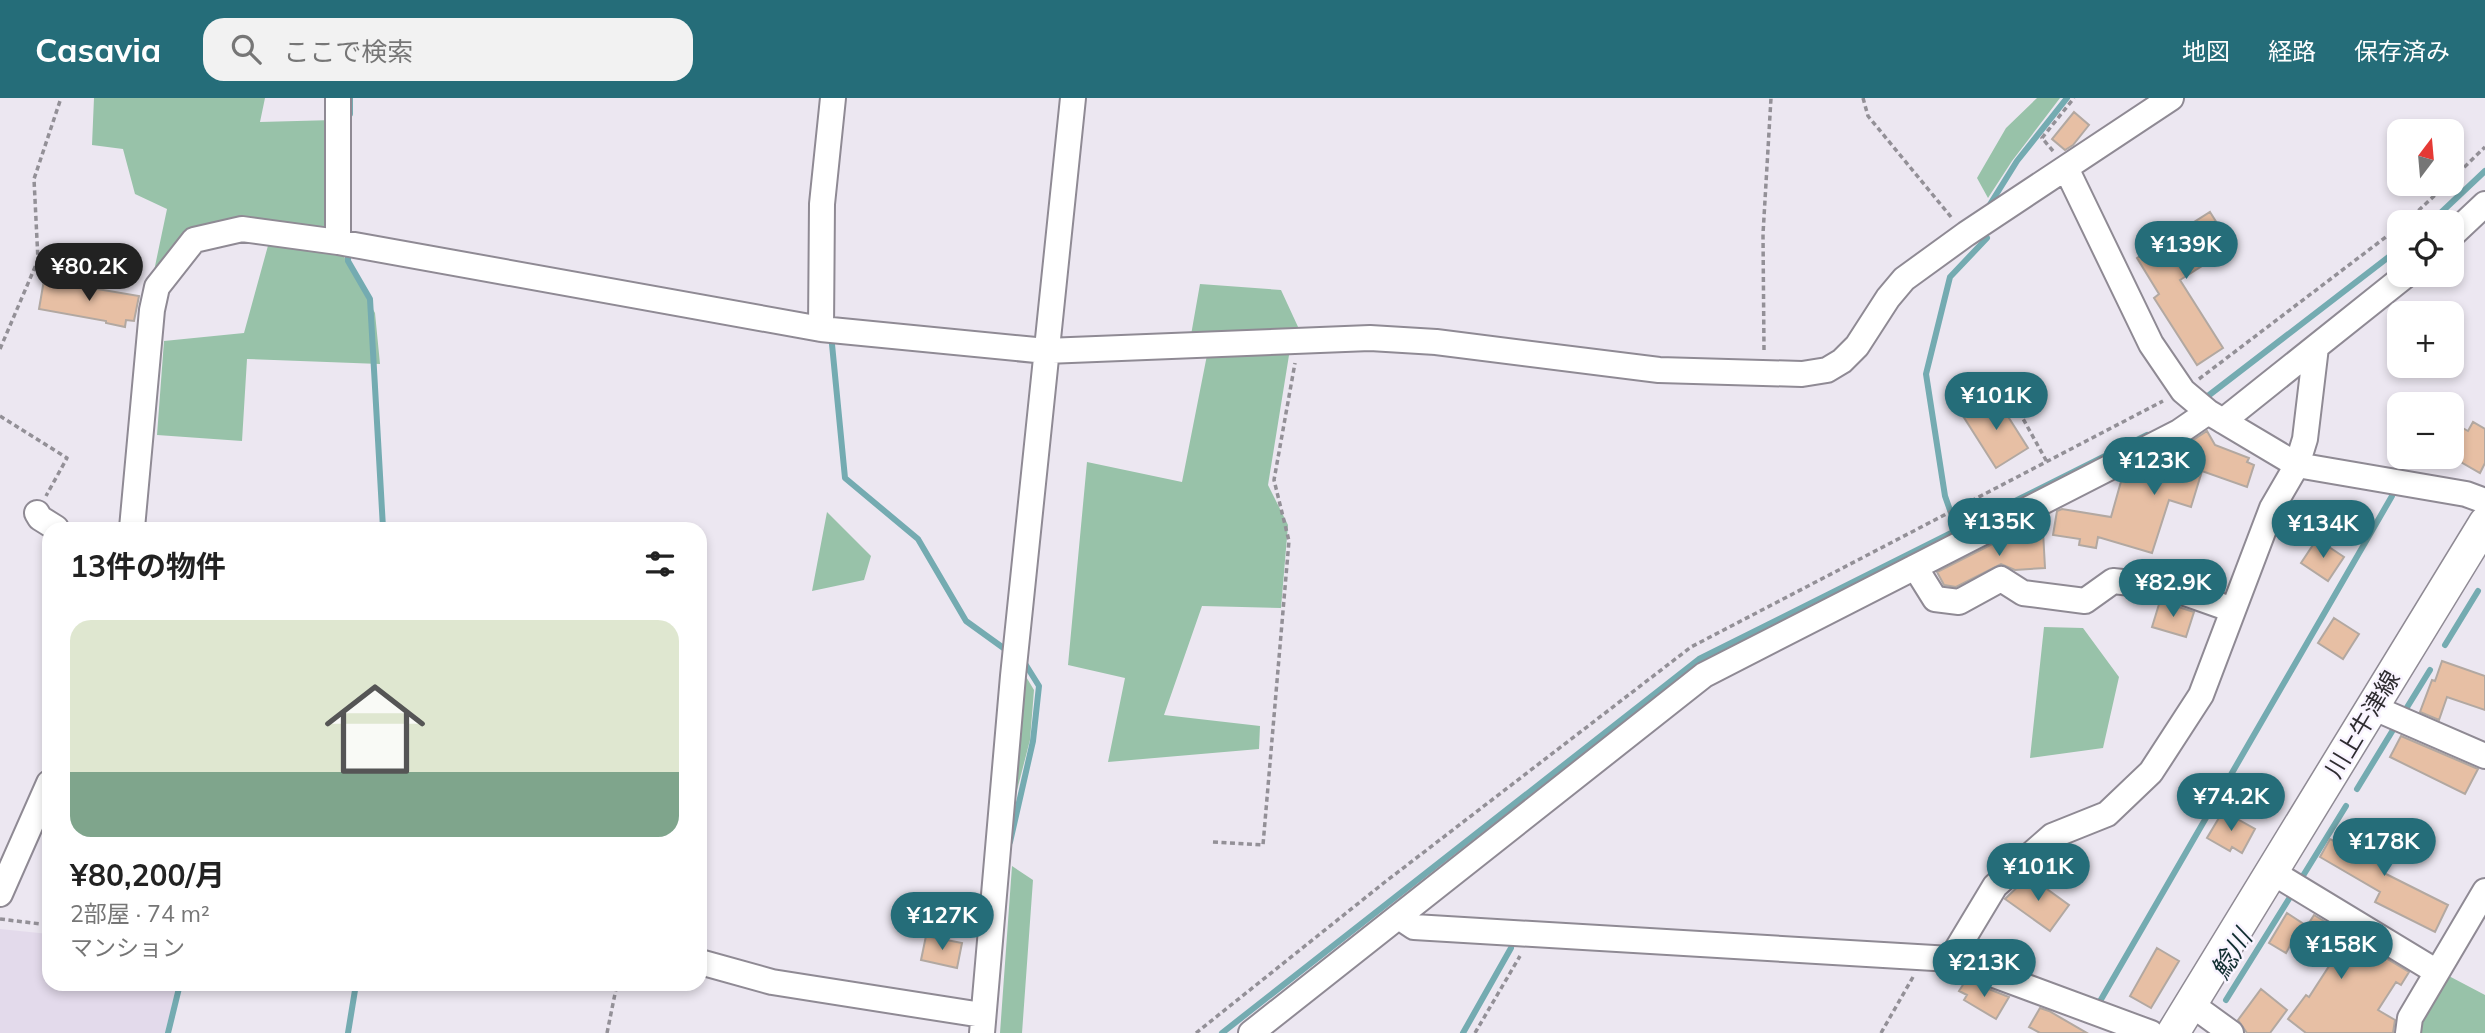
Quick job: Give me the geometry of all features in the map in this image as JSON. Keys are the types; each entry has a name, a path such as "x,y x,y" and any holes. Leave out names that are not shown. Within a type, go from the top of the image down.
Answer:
{"main road":[{"name":"川上牛津線","path":"2173,1033 2485,523"}],"street":[{"path":"338,98 348,244"},
{"path":"830,330 822,204 833,98"},
{"path":"707,964 772,982 982,1024 1013,676 1073,98"},
{"path":"132,522 152,310 158,287 194,240 242,229 348,244 830,330 1046,351 1370,338 1436,342 1659,370 1802,374 1827,370 1842,361 1857,346 1888,298 1905,279 1966,234 2171,98"},
{"path":"2066,169 2151,344 2183,391 2215,417 2297,465 2466,494 2485,501"},
{"path":"2464,224 2485,204"},
{"path":"1251,1033 1704,675 2179,432 2215,417 2316,347 2391,287"},
{"path":"1951,959 1995,886 2052,836 2107,814 2151,772 2201,695 2272,508 2297,465 2305,439 2316,347"},
{"path":"1915,567 1935,598 1959,602 2001,579 2023,593 2085,601 2113,581 2168,587 2233,610"},
{"path":"2372,707 2485,756"},
{"path":"0,894 42,799"},
{"path":"2272,872 2437,972"},
{"path":"2408,1033 2410,1018 2485,891"},
{"path":"1399,917 1414,927 1951,959 2151,1033"},
{"path":"2191,1004 2231,1033"}],"path":[{"path":"0,349 38,260 34,179 61,98"},
{"path":"1765,373 1763,233 1771,98"},
{"path":"1863,98 1868,116 1966,234"},
{"path":"2066,169 2042,138 2074,98"},
{"path":"2464,167 2485,147"},
{"path":"2419,210 2434,196"},
{"path":"1213,842 1264,845 1289,541 1274,480 1299,341"},
{"path":"2011,397 2048,463"},
{"path":"0,416 67,458 47,521"},
{"path":"1946,516 1958,510"},
{"path":"0,919 42,924"},
{"path":"1475,1033 1532,934"},
{"path":"1881,1033 1924,958"},
{"path":"607,1033 616,991"}],"shaded area":[{"path":"0,929 42,933 42,991 175,991 165,1033 0,1033"}],"green space":[{"path":"94,98 265,98 260,122 334,120 330,234 226,221 154,271 167,209 135,194 123,149 92,145"},
{"path":"2037,98 2060,98 2012,161 1988,198 1977,178 2006,128"},
{"path":"269,242 342,253 375,313 380,364 247,359 242,441 157,435 164,341 244,333"},
{"path":"1200,284 1281,290 1299,329 1191,335"},
{"path":"1290,349 1268,485 1288,525 1281,608 1202,606 1164,715 1260,726 1259,749 1108,762 1125,678 1068,665 1087,462 1182,482 1207,355"},
{"path":"827,512 871,556 864,580 812,591"},
{"path":"2044,627 2083,628 2119,677 2103,748 2030,758"},
{"path":"1022,670 1034,690 1030,740 1007,829"},
{"path":"1012,866 1033,880 1022,1033 1000,1033"},
{"path":"2447,975 2485,995 2485,1033 2420,1033 2424,1017"}],"building":[{"path":"2074,112 2089,125 2073,145 2065,150 2052,139"},
{"path":"2210,212 2232,247 2180,280 2223,348 2197,365 2154,298 2159,294 2137,258"},
{"path":"44,280 139,296 134,321 126,320 125,327 39,309"},
{"path":"1995,396 2028,448 1996,468 1963,416"},
{"path":"2473,422 2485,429 2485,463 2480,473 2464,464 2464,429 2468,431"},
{"path":"2207,431 2215,445 2249,458 2247,462 2254,465 2247,487 2202,471 2191,507 2169,500 2152,553 2098,537 2096,548 2079,545 2080,539 2053,535 2057,511 2062,509 2111,517 2122,478 2130,474 2147,479 2152,462 2165,456 2194,464 2184,446"},
{"path":"2043,531 2045,568 2015,570 2001,564 1956,587 1944,585 1937,572 2014,533"},
{"path":"2317,539 2344,557 2328,581 2301,563"},
{"path":"2160,601 2194,612 2186,637 2152,627"},
{"path":"2334,618 2359,634 2343,659 2318,643"},
{"path":"2442,661 2485,676 2485,710 2447,697 2439,720 2420,712"},
{"path":"2401,736 2478,769 2465,794 2390,757"},
{"path":"2223,811 2255,829 2242,853 2232,847 2230,851 2207,838"},
{"path":"2375,831 2399,846 2384,873 2448,905 2435,932 2375,902 2380,892 2320,857 2330,839 2336,842 2341,833 2361,844 2363,841 2367,843"},
{"path":"2029,876 2069,905 2050,931 2005,899"},
{"path":"2287,913 2307,926 2314,915 2409,972 2401,985 2396,982 2378,1010 2395,1020 2393,1033 2306,1033 2288,1019 2306,995 2309,997 2331,963 2293,940 2286,953 2269,943"},
{"path":"926,936 962,943 957,968 921,960"},
{"path":"2157,948 2179,961 2151,1008 2130,996"},
{"path":"1966,980 2009,997 1996,1019 1964,1000 1967,995 1959,991"},
{"path":"2261,989 2287,1010 2270,1033 2247,1033 2238,1020"},
{"path":"2040,1008 2087,1033 2040,1033 2029,1027"}],"waterway":[{"path":"350,98 350,114"},
{"path":"1989,206 2017,161 2067,98"},
{"path":"2444,210 2485,171"},
{"path":"1957,530 1945,496 1926,374 1950,277 1987,238"},
{"path":"348,250 348,261 370,299 383,522"},
{"path":"2204,399 2387,258"},
{"path":"831,334 845,478 918,539 966,621 1009,652"},
{"path":"1222,1033 1699,659 2147,435"},
{"path":"2099,1003 2392,496"},
{"name":"鯰川","path":"2445,645 2478,591"},
{"path":"1010,842 1033,741 1039,686 1024,662"},
{"name":"鯰川","path":"2406,709 2430,670"},
{"name":"鯰川","path":"2357,789 2396,725"},
{"name":"鯰川","path":"2301,879 2346,806"},
{"name":"鯰川","path":"2226,1000 2292,894"},
{"path":"1463,1033 1511,948"},
{"path":"168,1033 178,991"},
{"path":"348,1033 355,991"}]}
